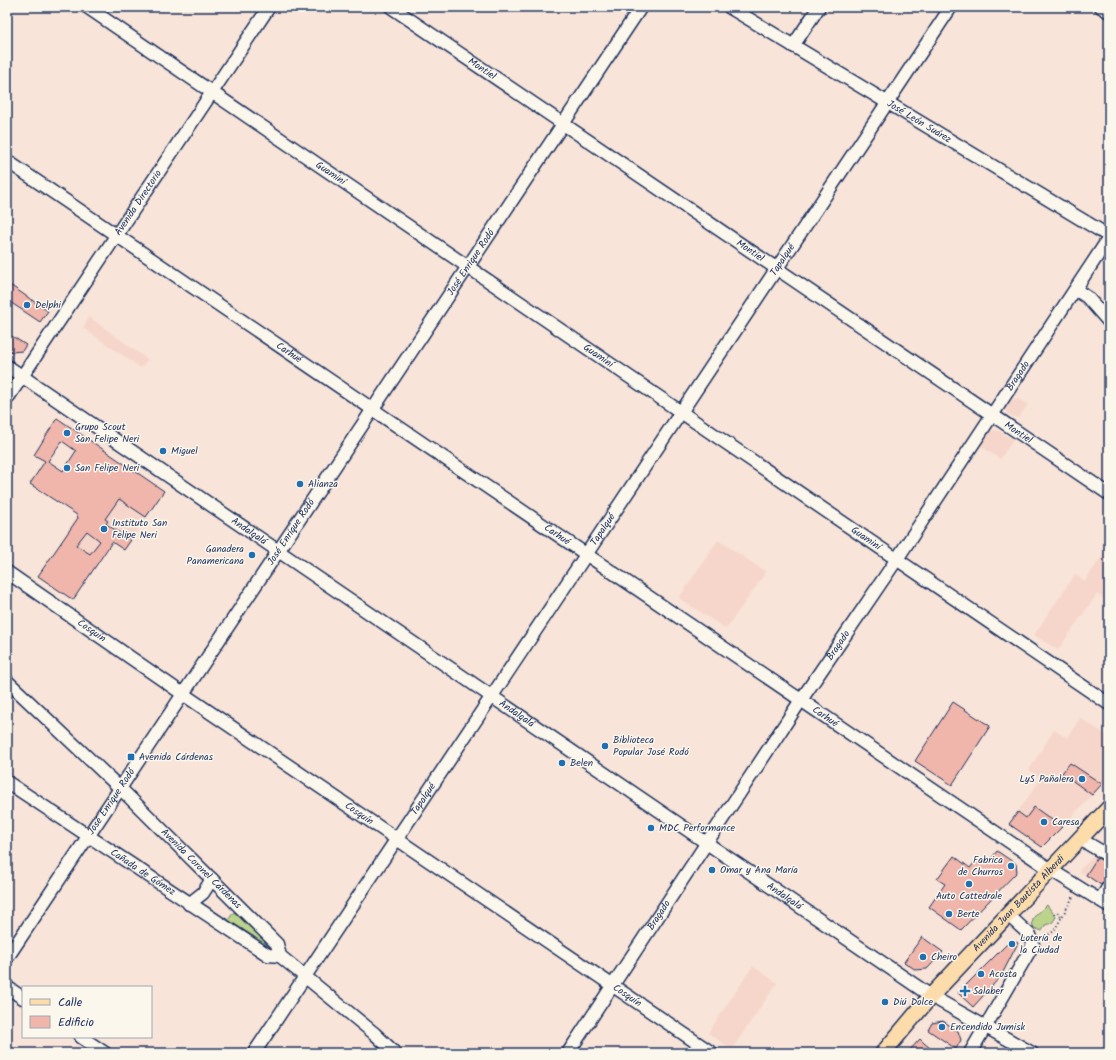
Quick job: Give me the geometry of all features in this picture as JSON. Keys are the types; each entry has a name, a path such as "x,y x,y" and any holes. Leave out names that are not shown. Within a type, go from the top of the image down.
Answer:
{"main road":[{"name":"Avenida Juan Bautista Alberdi","path":"883,1053 931,996 1109,808"}],"street":[{"name":"Guaminí","path":"87,7 213,91 1109,704"},
{"name":"Avenida Directorio","path":"7,399 270,7"},
{"name":"Montiel","path":"392,7 562,124 1109,494"},
{"name":"José Enrique Rodó","path":"7,958 641,7"},
{"name":"José León Suárez","path":"729,7 1109,237"},
{"path":"793,46 819,7"},
{"name":"Tapalqué","path":"254,1053 398,839 586,554 682,413 951,7"},
{"path":"1101,7 1109,12"},
{"name":"Carhué","path":"7,161 1050,870 1105,903"},
{"name":"Bragado","path":"568,1053 800,700 1076,290 1109,237"},
{"path":"1076,290 1087,297 1109,322"},
{"name":"Andalgalá","path":"7,366 931,996 1032,1053"},
{"name":"Cosquín","path":"7,572 183,694 712,1053"},
{"name":"Avenida Coronel Cárdenas","path":"7,681 212,878 277,944 280,956 375,1034 395,1053"},
{"name":"Cañada de Gómez","path":"7,782 268,955 280,956"},
{"path":"1080,839 1109,856"},
{"path":"189,904 202,894 212,878"},
{"path":"1105,903 1109,886"},
{"path":"970,1053 1033,944 1030,935 1008,915"},
{"path":"7,987 22,997"},
{"path":"375,1034 404,1053"},
{"path":"82,1038 105,1053"}],"path":[{"path":"1033,944 1054,931 1061,916 1079,887"},
{"path":"1054,914 1057,912 1061,916"}],"shaded area":[{"path":"89,317 151,362 147,360 141,368 83,328"},
{"path":"1018,399 1028,405 1018,418 1007,414 1005,406 1006,401"},
{"path":"995,430 1013,440 1000,459 979,445 986,433"},
{"name":"Instituto San Felipe Neri","path":"115,458 164,491 124,550 112,542 73,600 38,576"},
{"path":"718,540 766,572 726,629 679,598"},
{"path":"1109,546 1109,602 1097,594 1058,650 1034,635 1075,574 1085,581"},
{"path":"1080,718 1109,737 1109,778 1042,847 1009,824 1041,779 1029,770 1054,730 1067,738"},
{"path":"1109,840 1109,889 1079,871"},
{"path":"753,966 777,983 732,1049 708,1033"}],"green space":[{"path":"1047,905 1056,917 1052,923 1045,925 1042,931 1034,928 1032,923 1034,917"},
{"path":"234,912 271,947 272,948 228,920"}],"building":[{"name":"Delphi","path":"7,283 48,311 40,322 7,300"},
{"path":"7,333 26,345 22,351 12,352 7,349"},
{"path":"57,418 164,491 146,517 119,499 105,519 108,521 106,524 131,540 124,550 112,542 73,600 38,576 78,518 77,515 30,484 45,461 34,455","holes":["62,441 76,451 63,471 48,461","87,531 100,541 90,554 76,545"]},
{"path":"953,702 990,726 952,785 915,761"},
{"name":"LyS Pañalera","path":"1070,763 1102,784 1092,795 1062,773"},
{"path":"1034,807 1062,827 1042,847 1009,824 1018,812 1026,818"},
{"path":"997,851 1016,864 1017,872 961,930 929,907 945,884 937,879 954,856 970,868 979,857 988,863"},
{"path":"1097,858 1109,863 1109,879 1105,880 1101,885 1086,875"},
{"name":"Cheiro","path":"922,937 943,952 927,969 916,970 904,962"},
{"path":"1011,940 1018,943 1001,976 973,1007 958,993"},
{"path":"943,1021 958,1031 961,1040 956,1049 928,1030 932,1023"},
{"path":"920,1039 924,1043 936,1053 907,1053"}],"place":[{"name":"Delphi","path":"27,305"},
{"name":"Grupo Scout San Felipe Neri","path":"67,433"},
{"name":"Miguel","path":"163,451"},
{"name":"San Felipe Neri","path":"67,468"},
{"name":"Alianza","path":"300,484"},
{"name":"Instituto San Felipe Neri","path":"104,529"},
{"name":"Ganadera Panamericana","path":"252,555"},
{"name":"Biblioteca Popular José Rodó","path":"605,746"},
{"name":"Avenida Cárdenas","path":"131,757"},
{"name":"Belen","path":"562,763"},
{"name":"LyS Pañalera","path":"1082,779"},
{"name":"Caresa","path":"1044,822"},
{"name":"MDC Performance","path":"651,828"},
{"name":"Fabrica de Churros","path":"1011,866"},
{"name":"Omar y Ana María","path":"712,870"},
{"name":"Auto Cattedrale","path":"969,884"},
{"name":"Berte","path":"949,914"},
{"name":"Lotería de la Ciudad","path":"1012,944"},
{"name":"Cheiro","path":"923,957"},
{"name":"Acosta","path":"981,974"},
{"name":"Salaber","path":"965,991"},
{"name":"Diú Dolce","path":"885,1002"},
{"name":"Encendido Jumisk","path":"942,1027"}]}
